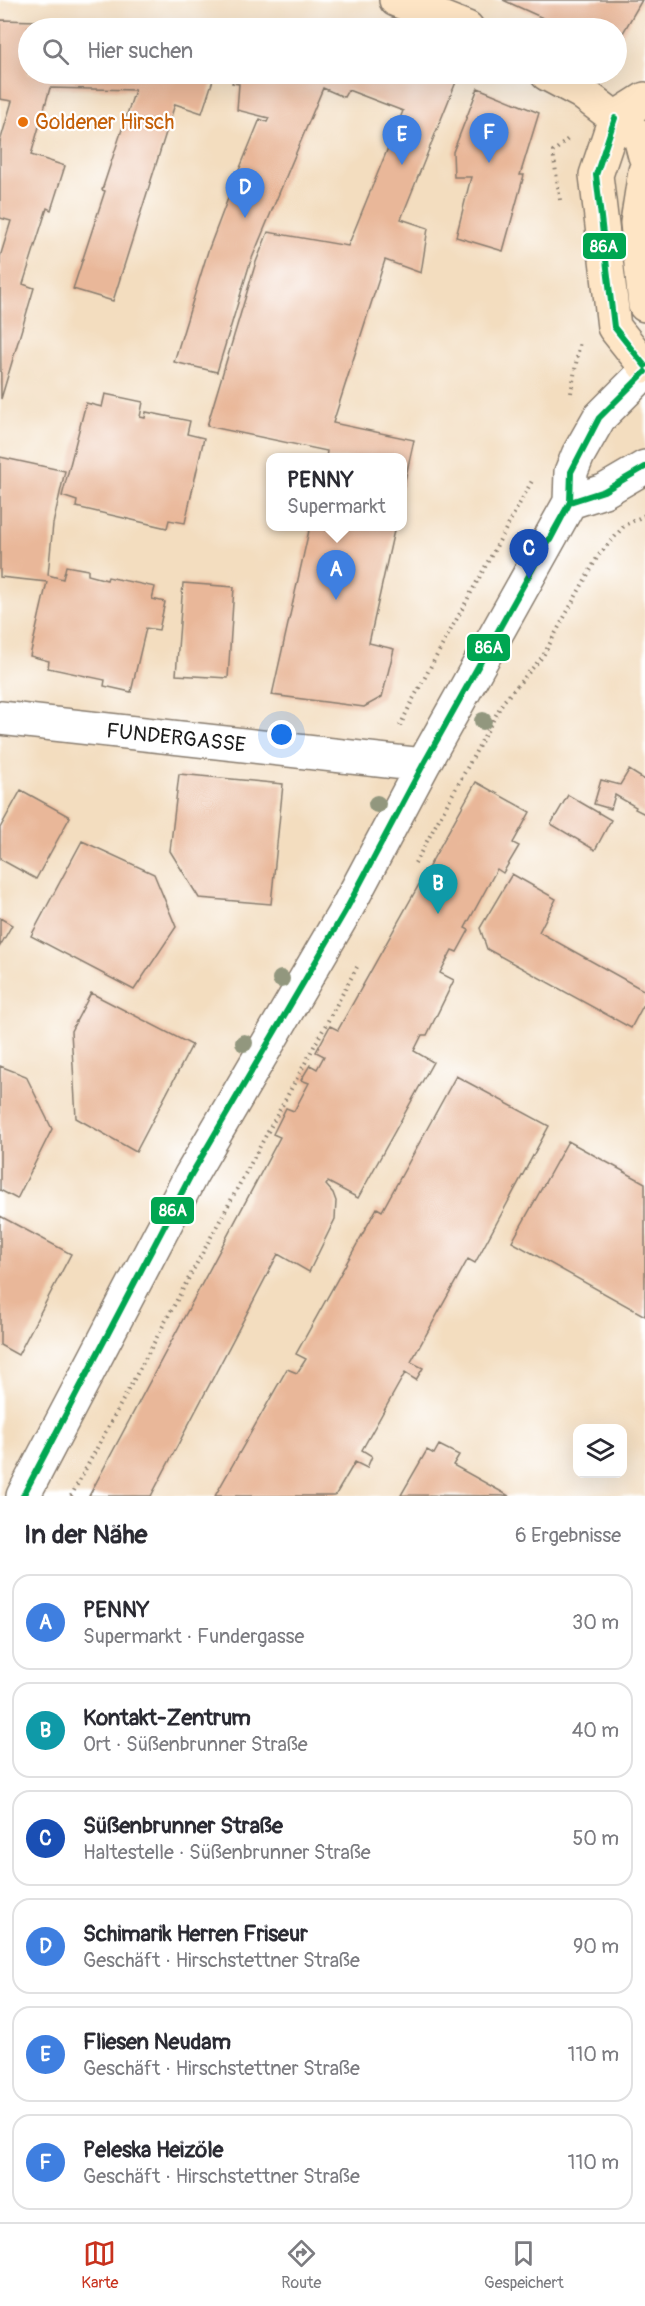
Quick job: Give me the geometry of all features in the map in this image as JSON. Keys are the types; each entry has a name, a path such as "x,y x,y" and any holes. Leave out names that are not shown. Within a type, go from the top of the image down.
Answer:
{"main road":[{"path":"396,0 442,18"},
{"path":"566,84 581,92 640,137 645,156"},
{"path":"645,99 615,118 596,175 614,327 645,366"},
{"path":"645,171 638,223 645,305"}],"street":[{"path":"23,1496 191,1175 347,908 423,765 529,579 570,502 571,472 598,418 645,372"},
{"path":"570,502 604,491 645,467"},
{"name":"FUNDERGASSE","path":"0,718 423,765"}],"path":[{"path":"412,867 503,702 543,656 598,556 625,525 645,515"},
{"path":"397,736 412,701 493,553"},
{"path":"70,1496 361,960"}],"building":[{"path":"503,0 642,0 627,26 627,18 543,18"},
{"path":"0,20 18,20 18,84 212,84 202,113 175,104 113,301 73,289 135,90 50,88 31,155 65,166 51,210 47,208 23,284 34,288 1,399 0,257 11,221 0,218 0,142 12,101 0,99"},
{"path":"239,84 455,84 401,219 428,228 421,273 385,260 333,423 414,440 407,471 407,453 327,453 327,451 207,426 256,262 268,232 348,246 403,111 348,90 344,97 323,88 250,263 217,372 174,362 208,251 233,185 260,119 267,122 269,118 237,110"},
{"path":"478,88 539,113 520,175 524,175 503,251 456,237 471,177 454,177 453,152"},
{"path":"105,394 143,402 140,417 145,418 146,412 190,421 187,434 204,438 185,523 169,520 167,528 76,507 77,501 62,496 86,403 102,407"},
{"path":"0,457 65,471 53,524 48,575 63,579 66,566 88,570 88,575 107,580 108,577 155,587 152,599 165,602 159,630 146,628 131,692 104,686 105,680 48,668 49,661 30,656 47,582 0,577"},
{"path":"309,531 394,531 369,643 394,649 382,697 364,707 272,695"},
{"path":"183,583 234,587 228,678 176,675"},
{"path":"629,770 645,780 645,814 615,795 611,809 594,804 601,780 620,785"},
{"path":"179,774 283,784 271,904 199,898 170,851"},
{"path":"476,782 530,812 513,843 519,846 503,873 497,869 465,928 469,930 457,952 452,950 440,973 454,980 427,1035 422,1035 414,1051 433,1062 358,1198 328,1182 326,1185 336,1201 335,1219 309,1272 278,1254 151,1496 89,1496 280,1137 273,1134 286,1108 294,1111 309,1083 301,1080 310,1065 317,1069 324,1056 316,1052 330,1026 338,1030"},
{"path":"21,790 70,817 36,879 0,859 0,828"},
{"path":"568,795 611,820 595,850 551,824"},
{"path":"82,841 154,874 176,927 134,990 31,936"},
{"path":"512,874 556,899 539,932 645,991 645,1002 631,1028 487,949 480,928"},
{"path":"0,918 12,925 0,946"},
{"path":"91,993 192,1045 136,1152 76,1118 71,1031"},
{"path":"0,1066 26,1076 52,1129 17,1199 0,1190"},
{"path":"456,1076 549,1126 475,1263 468,1259 411,1362 423,1368 416,1380 405,1373 362,1450 372,1456 367,1468 355,1462 335,1496 215,1496 287,1369 297,1373 306,1359 296,1354 377,1208 382,1211"},
{"path":"568,1141 645,1183 645,1316 512,1242"},
{"path":"0,1216 71,1254 18,1355 0,1345"},
{"path":"439,1445 459,1455 453,1465 509,1496 401,1495 427,1450 434,1454"}],"transit line":[{"name":"86A","path":"615,118 596,175 614,327 645,366"},
{"name":"86A","path":"23,1496 191,1175 347,908 423,765 570,502 571,472 599,418 645,372"},
{"name":"86A","path":"550,540 570,502 604,491 645,467"}],"place":[{"name":"Goldener Hirsch","path":"23,122"},
{"name":"Peleska Heizöle","path":"489,163"},
{"name":"Fliesen Neudam","path":"402,165"},
{"name":"Schimarik Herren Friseur","path":"245,218"},
{"name":"Süßenbrunner Straße","path":"529,579"},
{"name":"PENNY","path":"336,600"},
{"name":"Kontakt-Zentrum","path":"438,914"}]}
